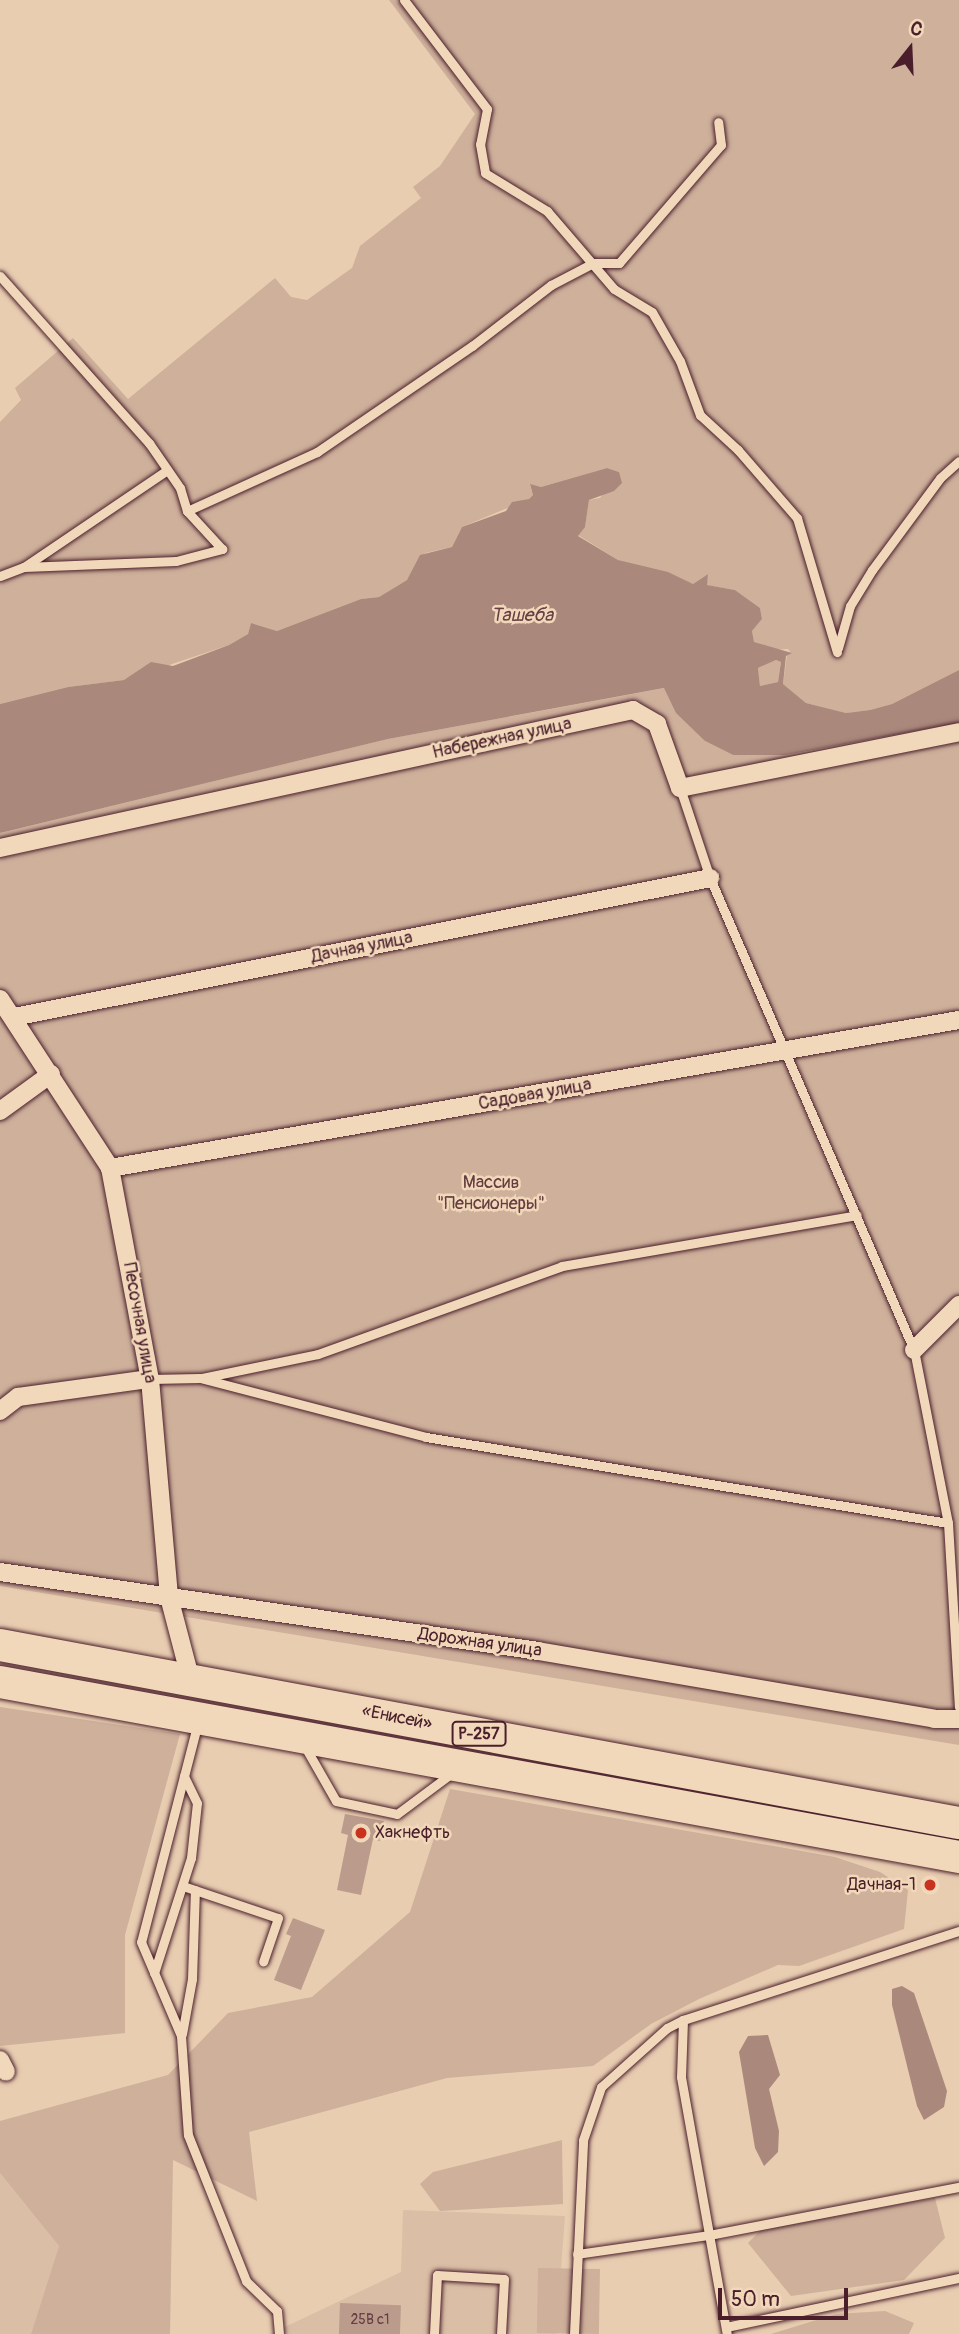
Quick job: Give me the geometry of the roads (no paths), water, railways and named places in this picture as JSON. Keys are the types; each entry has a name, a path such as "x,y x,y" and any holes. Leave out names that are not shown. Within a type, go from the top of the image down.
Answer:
{"highway":[{"name":"«Енисей»","path":"0,1645 190,1678 959,1823"},
{"name":"Р-257","path":"0,1682 459,1768 959,1857"}],"street":[{"name":"Набережная улица","path":"0,848 633,710 657,724 680,788"},
{"path":"680,788 959,733"},
{"name":"Дачная улица","path":"14,1017 710,878"},
{"name":"Песочная улица","path":"0,999 110,1168 150,1379 169,1597 190,1678"},
{"name":"Садовая улица","path":"110,1168 788,1052 959,1020"},
{"path":"0,1111 51,1074"},
{"path":"914,1350 959,1305"},
{"path":"0,1411 18,1397 150,1379"},
{"name":"Дорожная улица","path":"0,1572 538,1651 934,1719 959,1719"}],"lane":[{"path":"404,0 487,109 480,144 485,173 547,211 614,289 652,312 680,361 699,415 738,450 797,518 837,652 850,606 872,570 940,478 959,461"},
{"path":"187,512 317,452 472,346 551,285 593,263 619,263 721,145 718,122"},
{"path":"0,276 167,470 187,512 222,549 176,561 24,567"},
{"path":"0,576 24,567 167,470"},
{"path":"680,788 710,878 788,1052 914,1350 948,1523 959,1707"},
{"path":"150,1379 200,1378 318,1354 562,1266 857,1215"},
{"path":"200,1378 426,1437 948,1523"},
{"path":"181,2036 141,1942 199,1718"},
{"path":"299,1737 336,1801 397,1814 459,1768"},
{"path":"154,1972 191,1858 197,1803 184,1776"},
{"path":"183,1886 278,1918 263,1962"},
{"path":"195,1890 192,1979 181,2036 188,2135 246,2281 277,2311 279,2334"},
{"path":"574,2334 583,2140 601,2087 667,2028 683,2020 959,1931"},
{"path":"683,2020 681,2077 726,2331 959,2278"},
{"path":"577,2254 709,2235 959,2187"},
{"path":"434,2334 437,2275 504,2279 501,2334"}],"water":[{"name":"Ташеба","path":"607,468 619,472 622,483 614,491 589,500 585,527 578,536 618,560 668,572 693,584 708,574 707,585 735,590 760,608 762,619 752,631 754,642 792,653 786,656 783,684 806,703 846,713 870,710 892,704 959,670 959,723 786,755 733,755 705,741 676,713 664,688 388,739 0,833 0,704 68,687 124,680 151,662 173,666 229,645 248,634 251,623 277,631 361,599 379,597 407,580 420,555 452,547 462,527 506,511 512,502 529,499 533,495 530,484 541,487","holes":["776,660 781,662 778,682 760,686 758,668"]},
{"path":"902,1986 914,1993 947,2091 944,2107 924,2120 917,2106 892,2005 892,1989"},
{"path":"768,2035 780,2075 769,2089 779,2131 778,2152 764,2166 755,2148 739,2052 748,2036"}],"place":[{"name":"Хакнефть","path":"361,1833"},
{"name":"Дачная-1","path":"930,1885"}],"park label":[{"name":"Массив \"Пенсионеры\"","path":"491,1194"}]}
